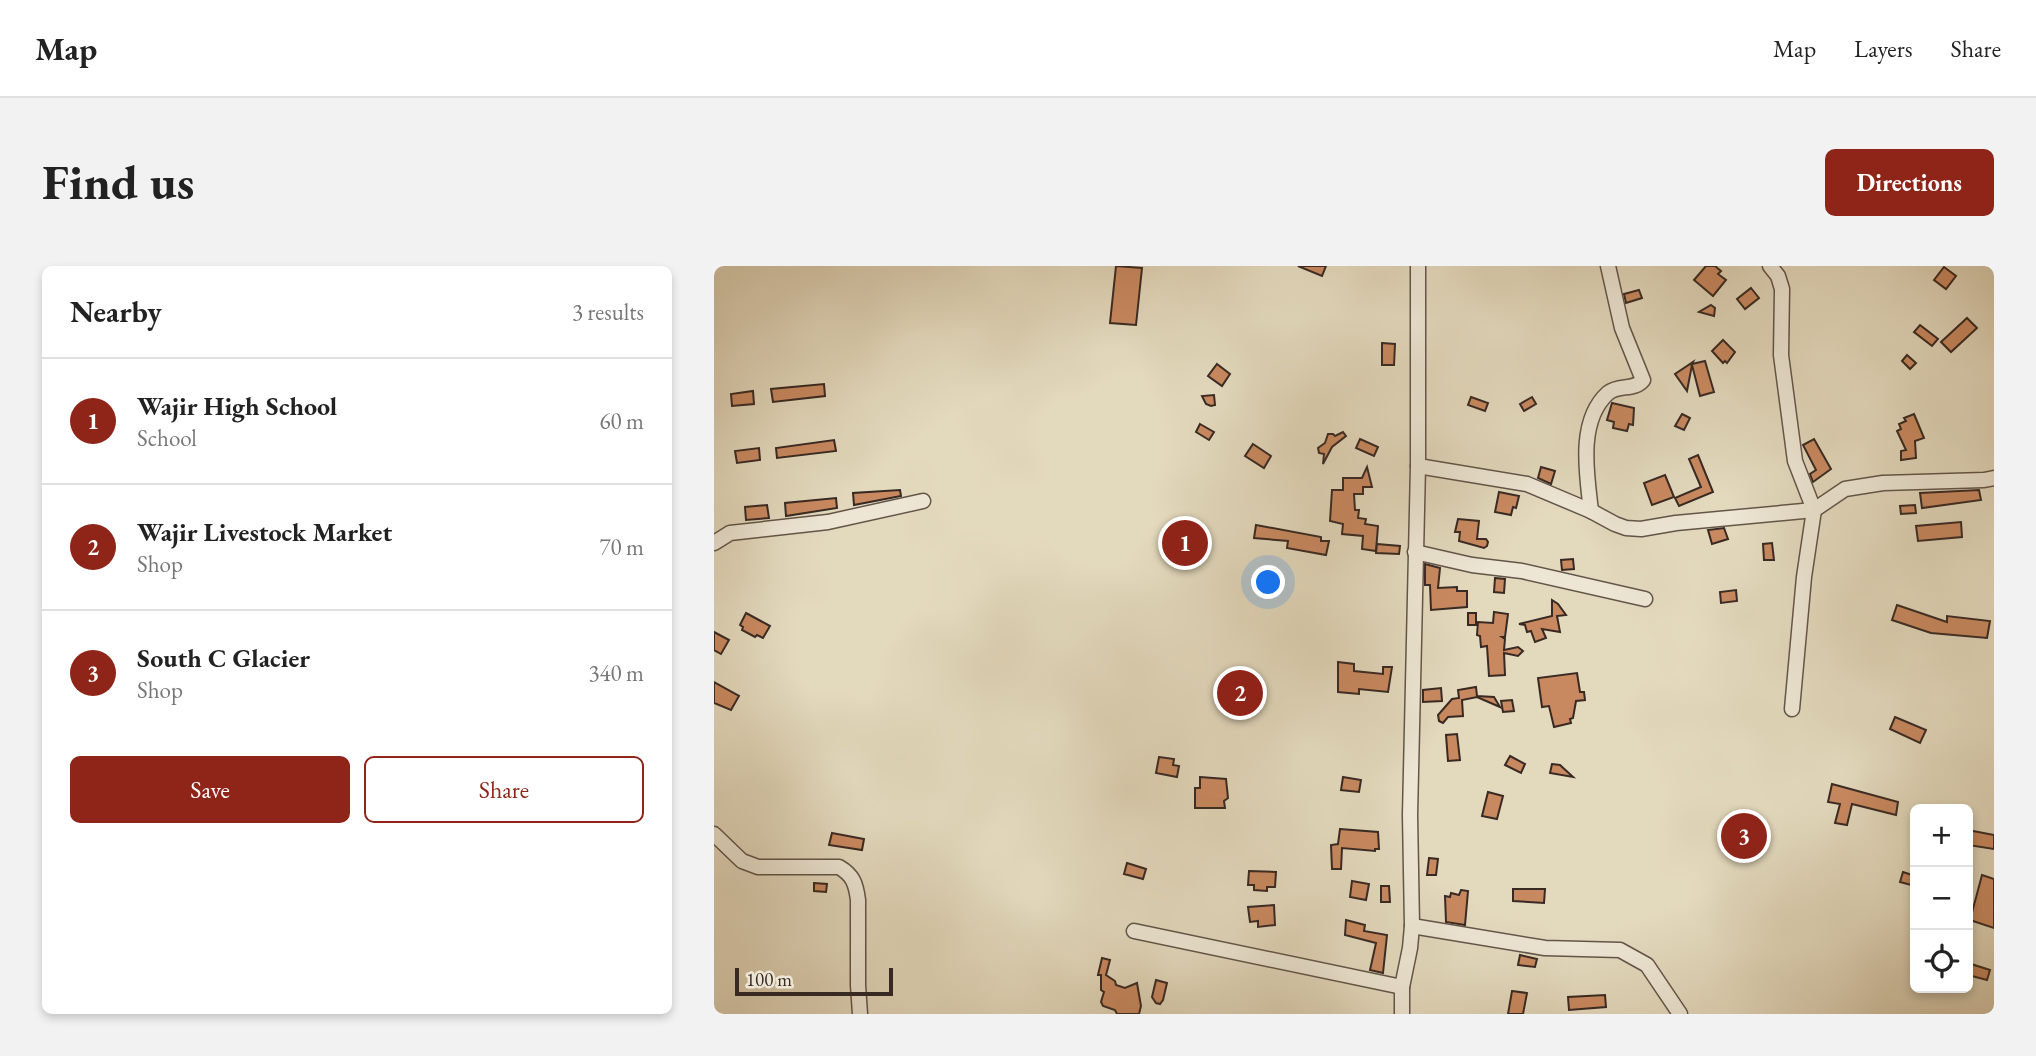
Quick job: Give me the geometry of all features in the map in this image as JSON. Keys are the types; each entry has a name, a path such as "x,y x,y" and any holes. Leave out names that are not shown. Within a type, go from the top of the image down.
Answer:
{"street":[{"path":"1402,1014 1402,987 1412,926 1410,815 1418,466 1418,266"},
{"path":"1591,511 1586,468 1587,434 1606,394 1617,387 1640,384 1643,380 1622,328 1608,266"},
{"path":"1770,266 1778,276 1782,289 1781,355 1796,461 1814,510 1804,577 1792,709"},
{"path":"1418,466 1527,484 1626,528 1641,529 1676,523 1814,510 1845,489 1883,483 1994,478"},
{"path":"714,543 730,533 828,522 923,501"},
{"path":"1415,552 1472,565 1522,571 1645,599"},
{"path":"714,834 742,861 758,867 839,867 849,873 856,886 858,900 860,1014"},
{"path":"1412,926 1545,948 1620,950 1647,965 1681,1014"},
{"path":"1134,931 1402,987"}],"building":[{"path":"1116,266 1142,268 1136,325 1110,323"},
{"path":"1298,266 1326,266 1322,276"},
{"path":"1706,266 1715,266 1721,271 1718,274 1726,280 1713,296 1694,280"},
{"path":"1944,267 1956,276 1946,289 1934,280"},
{"path":"1751,288 1759,298 1745,309 1737,299"},
{"path":"1639,290 1642,298 1626,303 1624,294"},
{"path":"1711,305 1715,308 1714,316 1699,312"},
{"path":"1967,318 1977,328 1951,352 1941,342"},
{"path":"1920,325 1938,339 1932,346 1914,332"},
{"path":"1723,340 1735,352 1727,363 1723,363 1712,351"},
{"path":"1382,343 1395,344 1394,365 1382,365"},
{"path":"1907,355 1916,363 1910,369 1902,361"},
{"path":"1705,361 1714,392 1700,396 1692,365 1687,391 1675,374 1693,362 1692,364"},
{"path":"1217,364 1230,374 1222,386 1208,376"},
{"path":"824,384 825,396 773,402 771,389"},
{"path":"753,391 754,404 732,406 731,394"},
{"path":"1214,395 1215,405 1211,406 1206,404 1202,396"},
{"path":"1471,397 1488,403 1485,411 1468,405"},
{"path":"1532,397 1536,404 1524,411 1520,404"},
{"path":"1612,403 1634,408 1633,425 1629,424 1627,431 1613,428 1614,422 1607,420"},
{"path":"1682,414 1690,418 1684,430 1675,426"},
{"path":"1914,414 1924,438 1915,441 1916,458 1901,460 1901,451 1906,450 1897,431 1901,429 1899,424 1906,421 1904,418"},
{"path":"1200,424 1214,432 1209,440 1196,432"},
{"path":"1343,432 1346,436 1332,447 1323,464 1324,454 1319,453 1318,448 1325,443 1328,434 1335,436"},
{"path":"1360,439 1378,447 1374,456 1356,448"},
{"path":"1814,439 1831,469 1813,482 1810,474 1816,470 1803,445"},
{"path":"834,440 836,451 777,458 776,448"},
{"path":"1253,444 1271,456 1264,468 1245,456"},
{"path":"759,448 760,460 737,463 735,451"},
{"path":"1698,455 1713,492 1679,506 1675,498 1701,487 1689,459"},
{"path":"1367,467 1372,487 1363,487 1363,494 1354,494 1355,510 1359,510 1358,518 1366,519 1365,524 1378,526 1376,551 1362,549 1363,536 1342,534 1343,524 1330,521 1332,490 1343,490 1343,478 1362,478"},
{"path":"1541,467 1555,471 1551,484 1538,478"},
{"path":"1665,475 1674,497 1652,505 1644,483"},
{"path":"900,490 901,496 854,505 853,493"},
{"path":"1979,490 1981,500 1922,508 1920,493"},
{"path":"1499,492 1519,496 1511,515 1495,512"},
{"path":"836,498 837,508 786,516 785,503"},
{"path":"767,505 769,518 746,520 745,507"},
{"path":"1915,505 1916,513 1901,514 1900,506"},
{"path":"1458,519 1479,521 1477,539 1486,539 1487,546 1484,548 1459,541 1460,532 1455,532"},
{"path":"1961,522 1962,537 1918,541 1916,526"},
{"path":"1256,525 1321,537 1321,541 1329,541 1326,555 1287,548 1288,541 1254,538"},
{"path":"1724,528 1728,539 1712,544 1708,530"},
{"path":"1772,543 1774,560 1764,560 1763,544"},
{"path":"1377,544 1400,546 1399,554 1376,553"},
{"path":"1573,559 1574,569 1562,570 1561,560"},
{"path":"1425,564 1440,568 1438,588 1457,587 1457,591 1467,591 1467,607 1431,610 1430,585 1425,585"},
{"path":"1495,578 1505,579 1504,593 1494,592"},
{"path":"1736,590 1737,601 1721,603 1720,592"},
{"path":"1552,600 1566,615 1557,616 1560,632 1542,629 1546,638 1535,642 1531,631 1527,632 1525,625 1519,624 1552,616"},
{"path":"1897,605 1947,622 1947,616 1990,621 1987,638 1931,633 1892,620"},
{"path":"1494,612 1508,614 1505,637 1502,637 1505,639 1504,650 1518,647 1523,651 1518,656 1504,653 1505,675 1489,676 1487,646 1481,647 1480,636 1477,635 1478,622 1493,623"},
{"path":"746,613 770,626 763,638 742,630 740,625"},
{"path":"1468,613 1476,613 1476,625 1468,625"},
{"path":"714,632 729,640 721,654 714,650"},
{"path":"1338,662 1354,664 1354,671 1383,674 1383,667 1392,667 1388,692 1359,689 1359,694 1338,692"},
{"path":"1577,673 1580,692 1584,692 1585,700 1576,701 1571,723 1554,727 1549,706 1542,707 1538,678"},
{"path":"714,682 739,696 731,710 714,703"},
{"path":"1476,687 1477,696 1494,697 1500,707 1477,697 1462,700 1463,716 1448,717 1443,723 1439,721 1438,715 1452,699 1459,698 1458,690"},
{"path":"1441,688 1442,701 1423,702 1423,690"},
{"path":"1512,700 1514,711 1503,712 1501,701"},
{"path":"1895,717 1926,730 1920,743 1890,729"},
{"path":"1457,734 1460,760 1448,761 1446,735"},
{"path":"1510,756 1525,764 1521,773 1505,765"},
{"path":"1159,757 1174,759 1173,765 1179,766 1177,777 1156,773"},
{"path":"1552,764 1560,765 1573,777 1550,773"},
{"path":"1200,777 1226,779 1228,798 1224,801 1225,808 1195,808 1195,788 1200,788"},
{"path":"1343,777 1361,780 1359,792 1341,790"},
{"path":"1832,784 1898,802 1896,815 1852,804 1847,825 1835,823 1840,804 1828,802"},
{"path":"1488,792 1503,796 1497,819 1482,816"},
{"path":"1340,829 1378,832 1379,849 1375,851 1342,848 1341,869 1332,869 1331,845 1338,844"},
{"path":"1973,831 1994,835 1994,849 1973,846"},
{"path":"832,833 864,839 862,850 829,845"},
{"path":"1429,858 1438,859 1436,875 1427,875"},
{"path":"1127,863 1146,869 1143,879 1124,874"},
{"path":"1249,871 1276,872 1275,887 1267,887 1267,891 1254,890 1254,885 1248,885"},
{"path":"1903,872 1910,874 1910,885 1900,882"},
{"path":"1982,875 1994,879 1994,928 1973,921 1973,909"},
{"path":"1352,881 1369,884 1366,900 1350,897"},
{"path":"814,883 827,884 826,892 814,891"},
{"path":"1381,886 1389,886 1390,902 1381,902"},
{"path":"1513,889 1545,889 1544,903 1513,901"},
{"path":"1461,890 1468,891 1465,925 1446,922 1445,896 1450,897 1451,893 1459,895"},
{"path":"1274,905 1275,925 1258,927 1258,921 1250,922 1248,907"},
{"path":"1346,920 1365,925 1364,931 1387,935 1383,973 1370,970 1376,943 1345,935"},
{"path":"1520,955 1537,959 1535,967 1518,965"},
{"path":"1102,958 1110,960 1106,975 1115,981 1116,985 1125,988 1137,983 1141,1006 1139,1014 1117,1014 1115,1010 1103,1006 1101,1002 1104,992 1101,990 1101,975 1098,975"},
{"path":"1973,965 1990,970 1987,980 1973,976"},
{"path":"1156,980 1167,983 1160,1004 1152,997"},
{"path":"1512,991 1527,993 1523,1014 1508,1014"},
{"path":"1605,995 1606,1007 1569,1010 1568,997"}],"place":[{"name":"Wajir High School","path":"1185,543"},
{"name":"Wajir Livestock Market","path":"1240,693"},
{"name":"South C Glacier","path":"1744,836"}]}
